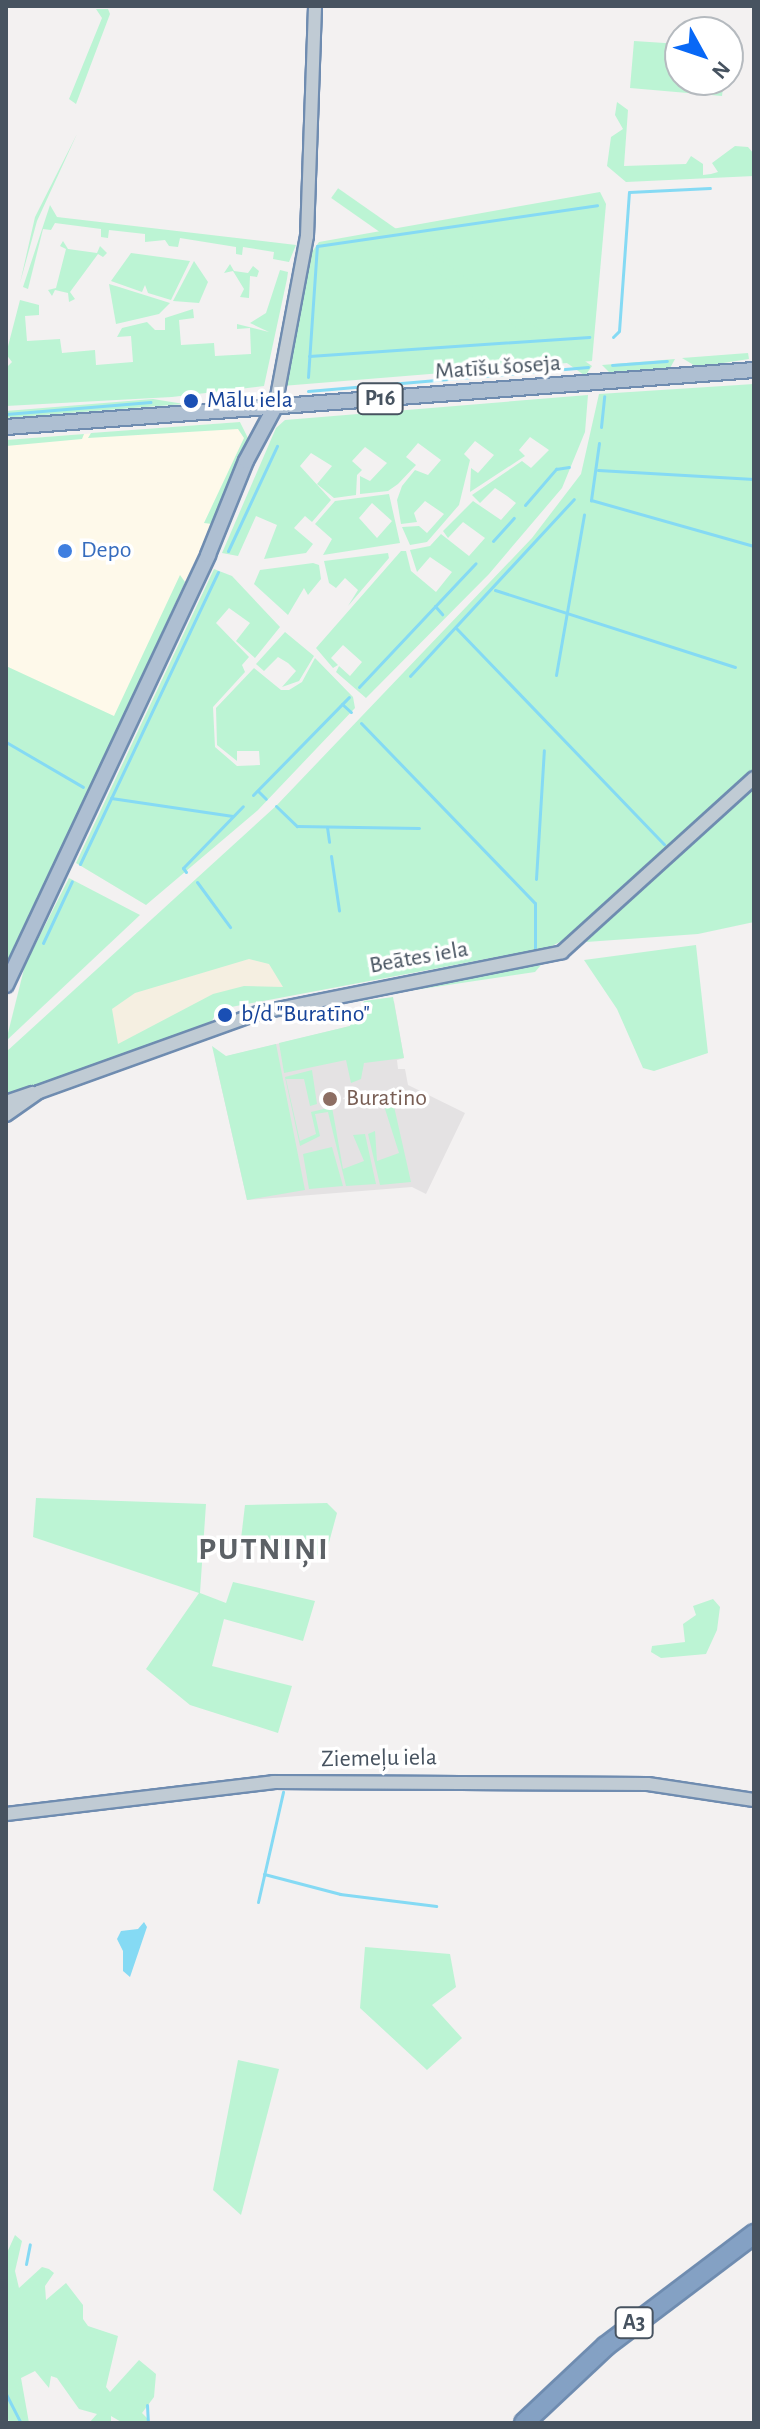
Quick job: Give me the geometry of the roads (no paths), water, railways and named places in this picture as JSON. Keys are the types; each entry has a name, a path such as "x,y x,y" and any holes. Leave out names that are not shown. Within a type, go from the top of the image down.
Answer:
{"highway":[{"name":"A3","path":"524,2423 606,2346 754,2234"}],"main road":[{"name":"Matīšu šoseja","path":"6,427 754,370"},
{"path":"6,985 208,555 246,461 275,407"}],"street":[{"path":"275,407 307,236 315,6"},
{"name":"Beātes iela","path":"6,1102 258,1013 562,952 754,778"},
{"name":"Beātes iela","path":"6,1115 39,1092"},
{"name":"Ziemeļu iela","path":"6,1814 273,1782 648,1784 754,1800"}],"water":[{"path":"144,1922 147,1927 130,1977 123,1971 123,1951 117,1939 121,1931 138,1929"}],"waterway":[{"path":"613,337 619,331 629,192 710,188"},
{"path":"308,377 317,246 597,205"},
{"path":"309,356 589,337"},
{"path":"612,365 667,361"},
{"path":"308,391 588,367"},
{"path":"601,427 604,396"},
{"path":"6,414 151,402"},
{"path":"599,443 591,500 754,546"},
{"path":"228,551 277,446"},
{"path":"525,505 556,469 569,467"},
{"path":"598,470 754,479"},
{"path":"410,676 574,499"},
{"path":"556,675 584,514"},
{"path":"493,541 514,518"},
{"path":"359,687 476,563"},
{"path":"80,864 218,572"},
{"path":"495,590 735,667"},
{"path":"435,606 442,614"},
{"path":"456,628 664,844"},
{"path":"253,795 349,697"},
{"path":"342,704 351,712"},
{"path":"361,723 535,903 535,949"},
{"path":"6,742 83,787"},
{"path":"536,879 544,750"},
{"path":"258,791 266,799"},
{"path":"111,798 233,816"},
{"path":"186,872 183,868 243,806"},
{"path":"276,806 297,826 419,828"},
{"path":"327,827 329,842"},
{"path":"331,856 339,910"},
{"path":"43,943 72,881"},
{"path":"197,882 230,927"},
{"path":"258,1902 283,1792"},
{"path":"264,1874 340,1894 436,1906"},
{"path":"26,2264 30,2244"},
{"path":"6,2394 21,2423"},
{"path":"147,2405 148,2423"}],"place":[{"name":"Mālu iela","path":"191,401"},
{"name":"Depo","path":"65,551"},
{"name":"b/d \"Buratīno\"","path":"225,1015"},
{"name":"Buratino","path":"330,1099"}],"district":[{"name":"PUTNIŅI","path":"264,1549"}]}
